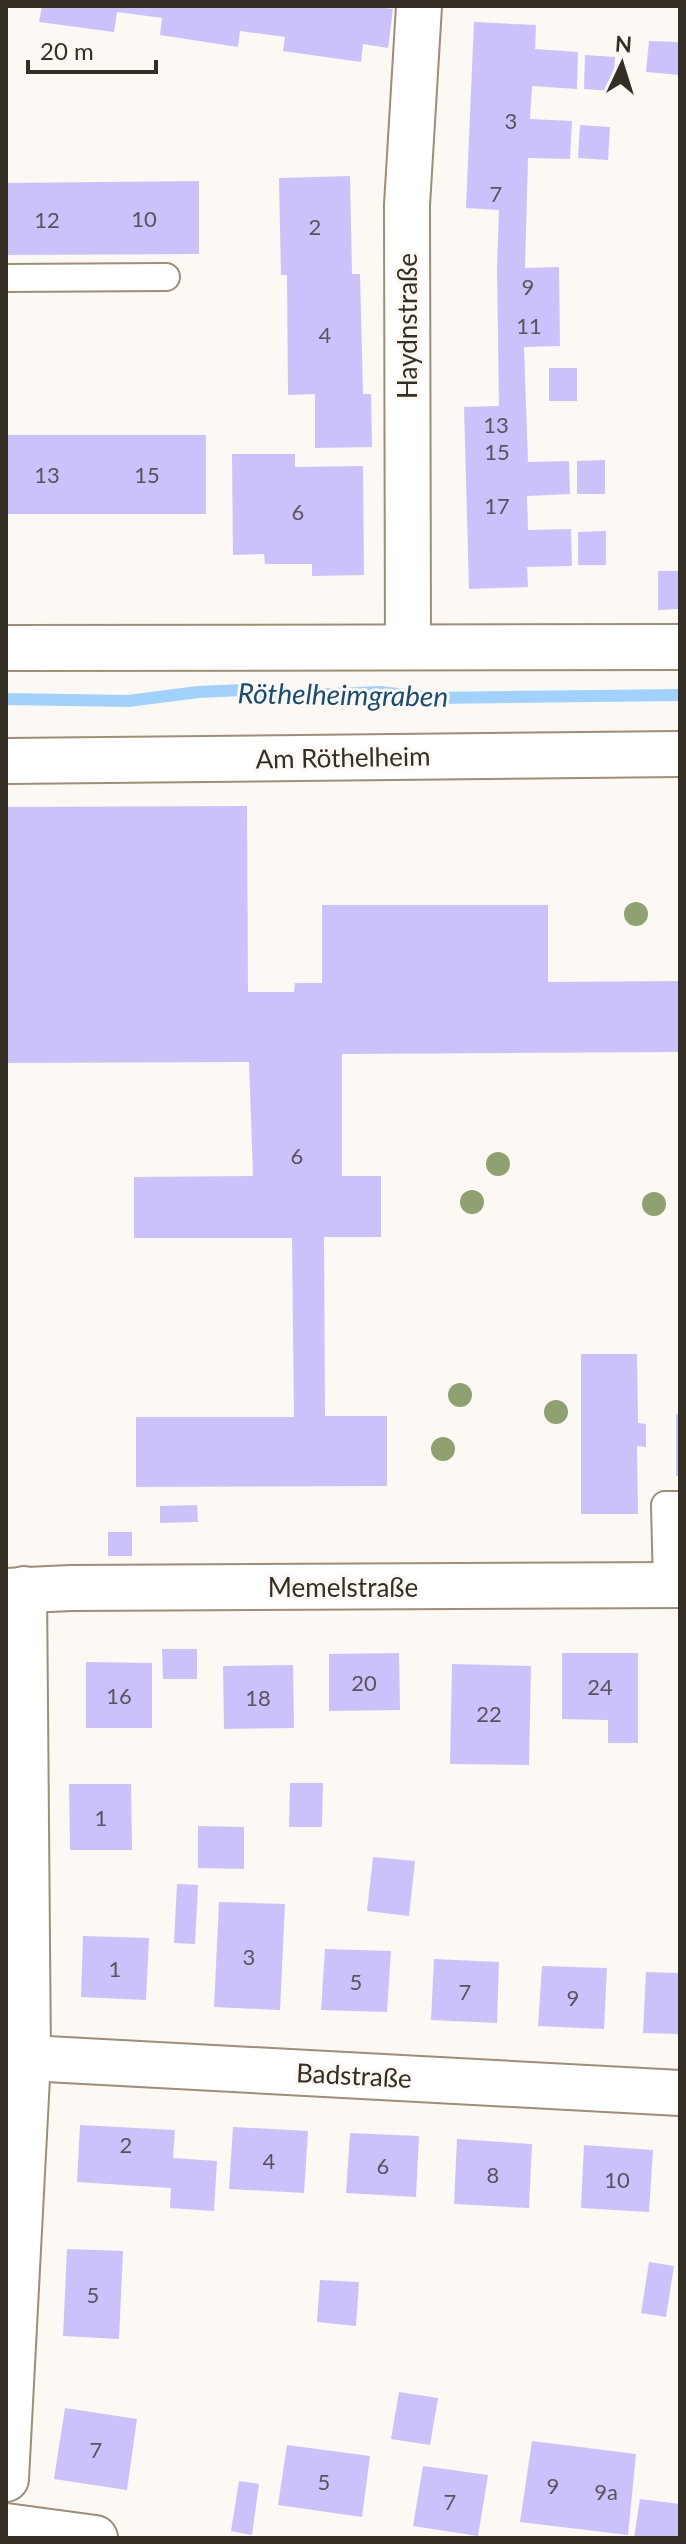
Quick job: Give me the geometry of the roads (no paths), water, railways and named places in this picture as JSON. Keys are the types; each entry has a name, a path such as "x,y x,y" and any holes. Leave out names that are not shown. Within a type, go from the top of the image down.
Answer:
{"street":[{"name":"Haydnstraße","path":"408,647 407,205 419,6"},
{"path":"6,648 680,647"},
{"name":"Am Röthelheim","path":"6,761 680,754"},
{"name":"Memelstraße","path":"15,1590 674,1586"},
{"path":"6,2479 28,2058 15,1590"},
{"name":"Badstraße","path":"28,2058 680,2093"},
{"path":"6,2526 95,2538"}],"lane":[{"path":"6,278 166,277"},
{"path":"674,1586 665,1505 680,1505"}],"waterway":[{"name":"Röthelheimgraben","path":"6,699 128,701 242,690 284,696 380,692 432,698 680,695"}]}
